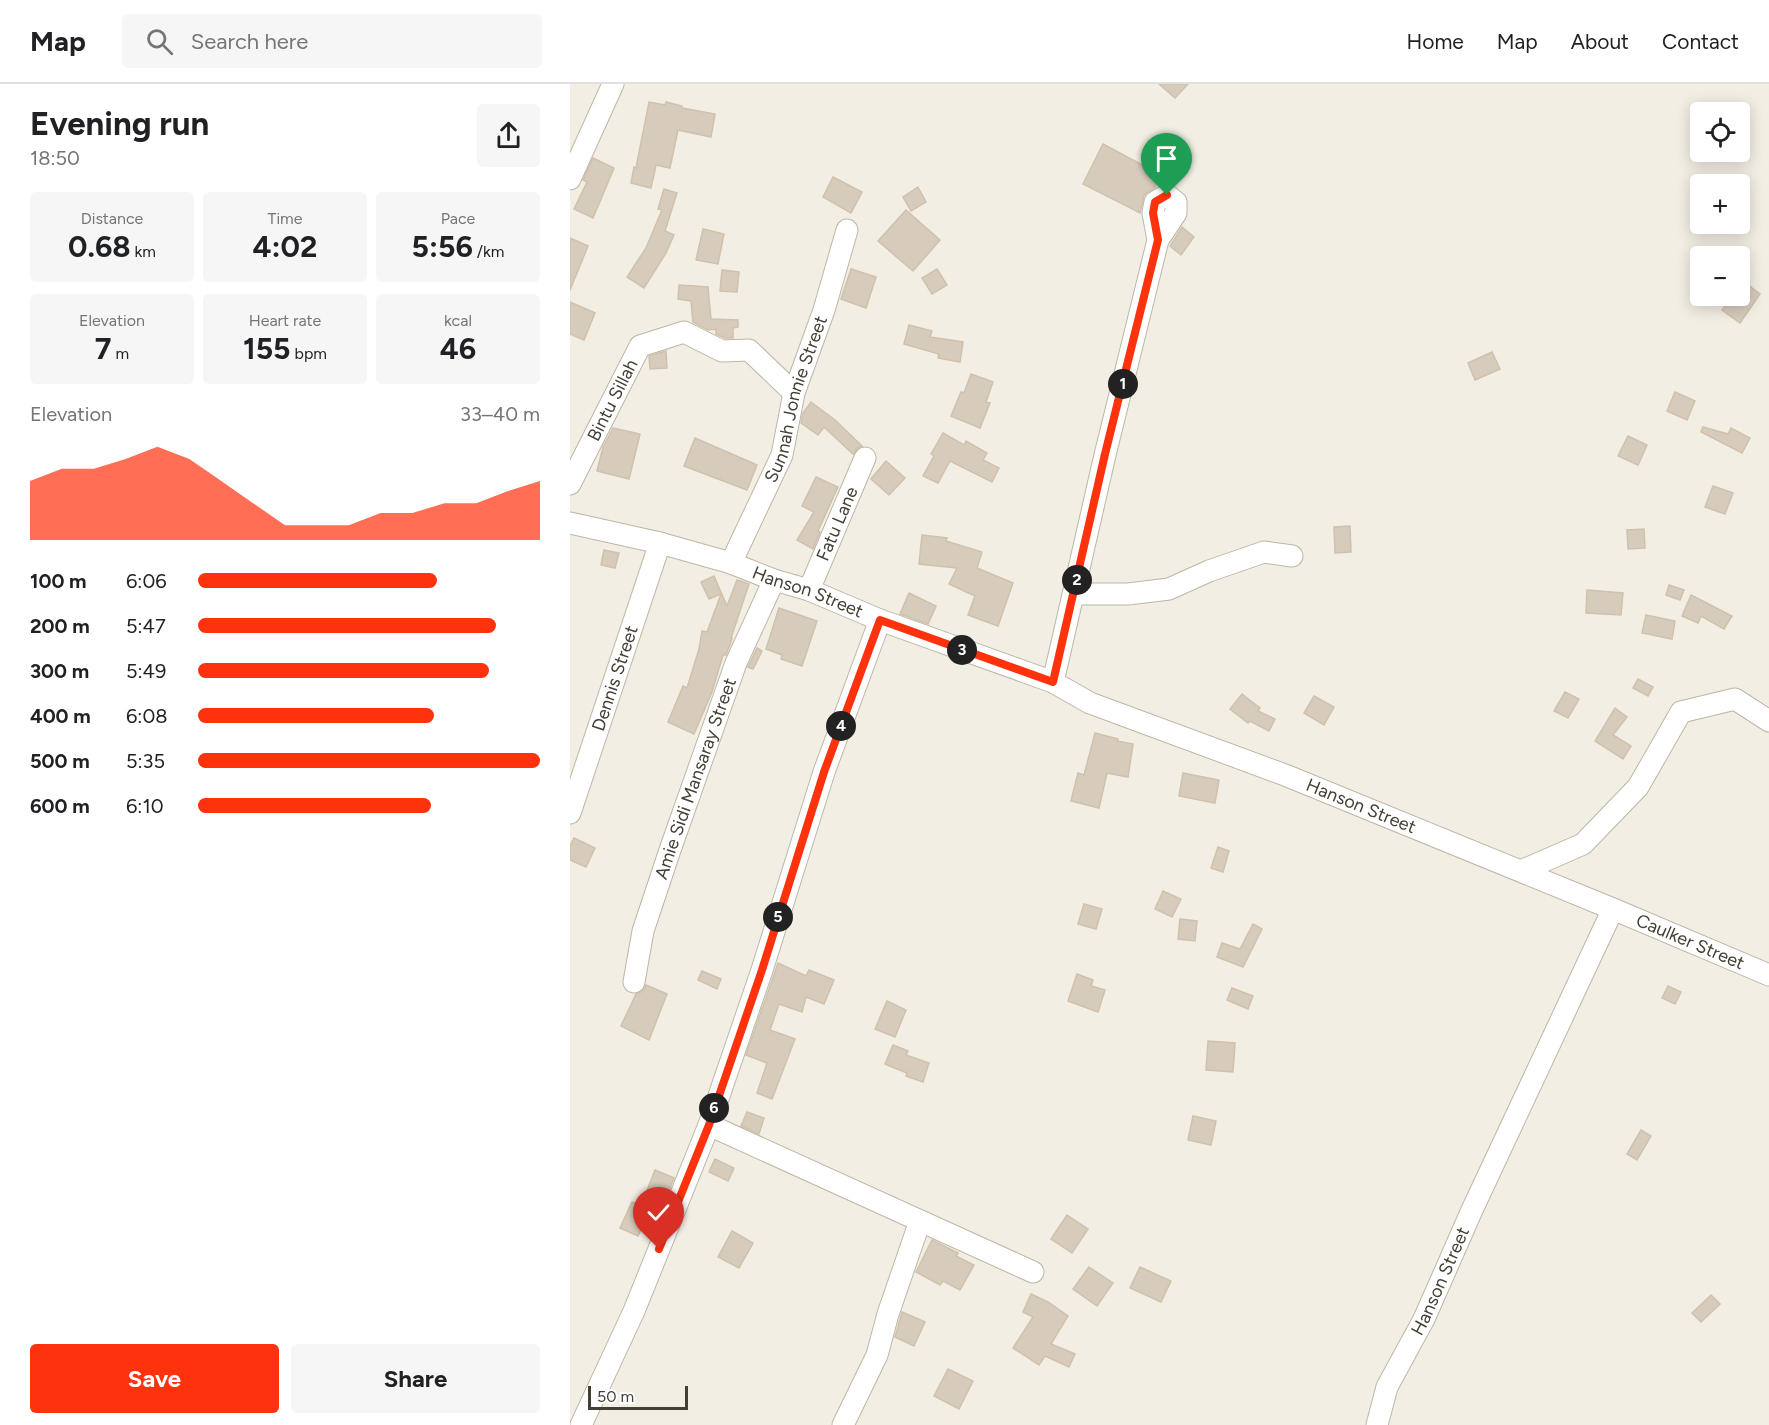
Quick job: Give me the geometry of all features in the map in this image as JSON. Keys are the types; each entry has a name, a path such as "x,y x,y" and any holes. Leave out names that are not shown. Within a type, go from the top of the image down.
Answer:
{"street":[{"path":"570,179 613,84"},
{"name":"Sunnah Jonnie Street","path":"731,563 782,455 794,393 824,310 847,230"},
{"path":"1053,682 1105,454 1158,240"},
{"name":"Bintu Sillah","path":"570,484 640,346 684,332 722,351 749,350 794,393"},
{"name":"Fatu Lane","path":"809,590 865,459"},
{"name":"Hanson Street","path":"570,524 660,543 731,563 774,580 809,590 880,620 1053,682 1090,704 1286,775 1613,909 1424,1319 1387,1387 1377,1425"},
{"name":"Dennis Street","path":"570,813 660,543"},
{"path":"1074,594 1128,594 1169,589 1241,559 1264,552 1292,555"},
{"name":"Amie Sidi Mansaray Street","path":"634,982 643,931 678,828 736,663 774,580"},
{"path":"581,1425 634,1311 709,1125 762,970 824,772 880,620"},
{"path":"1521,871 1583,844 1638,787 1681,712 1735,699 1769,721"},
{"name":"Caulker Street","path":"1613,909 1769,975"},
{"path":"709,1125 1033,1272"},
{"path":"843,1425 876,1355 920,1221"}],"building":[{"path":"1159,84 1188,84 1175,98"},
{"path":"649,102 665,105 666,102 682,106 682,108 715,114 711,137 678,130 670,168 656,165 651,188 631,183"},
{"path":"1103,144 1161,175 1155,187 1144,195 1140,213 1083,184"},
{"path":"593,158 614,168 593,218 574,209 587,182 583,180"},
{"path":"833,177 862,192 851,213 823,197"},
{"path":"918,187 926,202 911,211 903,197"},
{"path":"664,189 677,193 665,231 674,235 666,253 644,288 627,277 646,248 662,210 658,209"},
{"path":"906,210 940,240 913,271 878,241"},
{"path":"1182,227 1194,237 1181,255 1170,246"},
{"path":"703,229 724,234 718,264 696,260"},
{"path":"570,238 588,246 570,290"},
{"path":"851,269 876,277 866,308 841,299"},
{"path":"937,269 947,285 932,294 922,278"},
{"path":"722,270 739,272 737,292 720,291"},
{"path":"679,285 708,287 711,319 738,320 738,327 733,328 733,338 725,338 716,334 716,329 708,330 693,322 691,301 678,299"},
{"path":"1750,286 1760,294 1740,323 1722,310 1725,306 1750,306"},
{"path":"570,302 595,313 584,340 570,334"},
{"path":"909,325 932,331 930,337 963,342 960,362 938,358 939,354 904,344"},
{"path":"666,351 667,368 650,369 649,356"},
{"path":"1492,352 1500,369 1475,380 1468,363"},
{"path":"971,374 993,382 986,402 990,403 980,428 951,416 961,392 964,393"},
{"path":"1675,392 1695,401 1687,420 1667,411"},
{"path":"811,402 835,420 862,446 857,448 853,454 824,427 818,435 801,423 803,413"},
{"path":"1703,427 1728,434 1731,428 1750,438 1742,453 1701,432"},
{"path":"613,428 640,434 629,479 597,471 603,447"},
{"path":"943,433 964,445 966,441 987,453 983,460 999,468 992,482 950,461 938,483 923,476 934,456 931,454"},
{"path":"1628,436 1647,445 1638,465 1618,456"},
{"path":"695,438 757,465 747,490 684,466"},
{"path":"886,461 905,478 889,495 871,479"},
{"path":"816,477 838,487 818,531 820,532 813,549 797,540 814,512 802,506"},
{"path":"1713,486 1733,493 1725,514 1705,507"},
{"path":"1350,526 1351,552 1335,553 1334,527"},
{"path":"1644,529 1645,548 1628,549 1627,530"},
{"path":"922,535 947,538 946,541 982,552 977,568 1013,583 998,626 968,615 975,596 949,584 957,568 919,564"},
{"path":"604,550 619,553 615,568 601,565"},
{"path":"714,576 727,606 737,580 749,584 731,642 726,655 723,655 712,692 694,734 668,722 683,686 687,688 702,631 707,632 721,594 709,599 701,582"},
{"path":"1669,585 1684,590 1680,600 1666,595"},
{"path":"1587,590 1623,593 1621,615 1586,613"},
{"path":"909,593 936,606 928,624 900,614"},
{"path":"1691,595 1732,616 1724,629 1701,616 1698,623 1682,616"},
{"path":"779,608 817,621 802,666 781,659 782,655 766,649"},
{"path":"1646,615 1675,621 1672,639 1642,633"},
{"path":"757,648 762,651 753,669 748,667"},
{"path":"1638,679 1653,687 1648,696 1633,688"},
{"path":"1565,692 1579,699 1568,718 1554,711"},
{"path":"1242,694 1260,708 1258,711 1275,719 1269,731 1250,721 1248,723 1230,709"},
{"path":"1314,696 1334,707 1324,725 1304,713"},
{"path":"1615,708 1627,717 1613,735 1631,746 1623,759 1595,741"},
{"path":"1095,733 1133,744 1128,777 1107,773 1099,808 1071,801 1078,773 1084,775"},
{"path":"1183,773 1219,780 1215,803 1179,796"},
{"path":"574,838 595,848 586,867 570,860 570,846"},
{"path":"1218,847 1229,851 1223,872 1211,868"},
{"path":"1163,891 1181,899 1172,917 1155,909"},
{"path":"1084,904 1102,909 1096,929 1078,924"},
{"path":"1180,919 1197,921 1195,941 1178,939"},
{"path":"1253,924 1262,929 1243,967 1217,957 1222,943 1240,949"},
{"path":"778,963 806,976 809,970 834,980 824,1004 806,997 802,1012 779,1004 770,1030 795,1039 772,1099 757,1093 767,1063 746,1055"},
{"path":"702,971 721,979 717,989 698,980"},
{"path":"1077,974 1093,980 1091,986 1105,990 1098,1012 1068,1001"},
{"path":"646,985 667,994 649,1040 621,1026 636,994 643,991"},
{"path":"1668,986 1681,992 1675,1004 1662,998"},
{"path":"1232,988 1253,996 1248,1009 1227,1000"},
{"path":"887,1001 906,1010 895,1037 875,1029"},
{"path":"1208,1041 1235,1043 1233,1072 1206,1070"},
{"path":"893,1045 908,1051 906,1055 929,1063 923,1082 906,1076 907,1073 885,1064"},
{"path":"747,1112 764,1118 759,1134 741,1126"},
{"path":"1193,1116 1216,1121 1211,1145 1188,1140"},
{"path":"1641,1130 1651,1136 1637,1160 1627,1154"},
{"path":"715,1159 734,1168 728,1181 709,1172"},
{"path":"655,1170 674,1178 662,1206 653,1203 638,1236 620,1228 632,1202 641,1206"},
{"path":"1067,1215 1088,1229 1072,1253 1051,1239"},
{"path":"732,1231 753,1243 739,1268 718,1257"},
{"path":"932,1240 958,1253 956,1256 974,1265 960,1290 943,1281 940,1285 916,1272"},
{"path":"1089,1267 1113,1283 1097,1306 1073,1289"},
{"path":"1140,1267 1171,1281 1161,1302 1130,1288"},
{"path":"1031,1294 1048,1302 1068,1316 1051,1344 1075,1354 1069,1367 1045,1356 1039,1365 1013,1348 1033,1317 1023,1312"},
{"path":"1711,1295 1720,1304 1701,1322 1692,1313"},
{"path":"902,1312 925,1322 914,1346 895,1337"},
{"path":"948,1369 973,1381 959,1409 934,1396"}],"route":[{"path":"659,1249 709,1125 762,970 824,772 880,620 1053,682 1105,454 1158,240 1153,213 1155,202 1167,195"}]}
